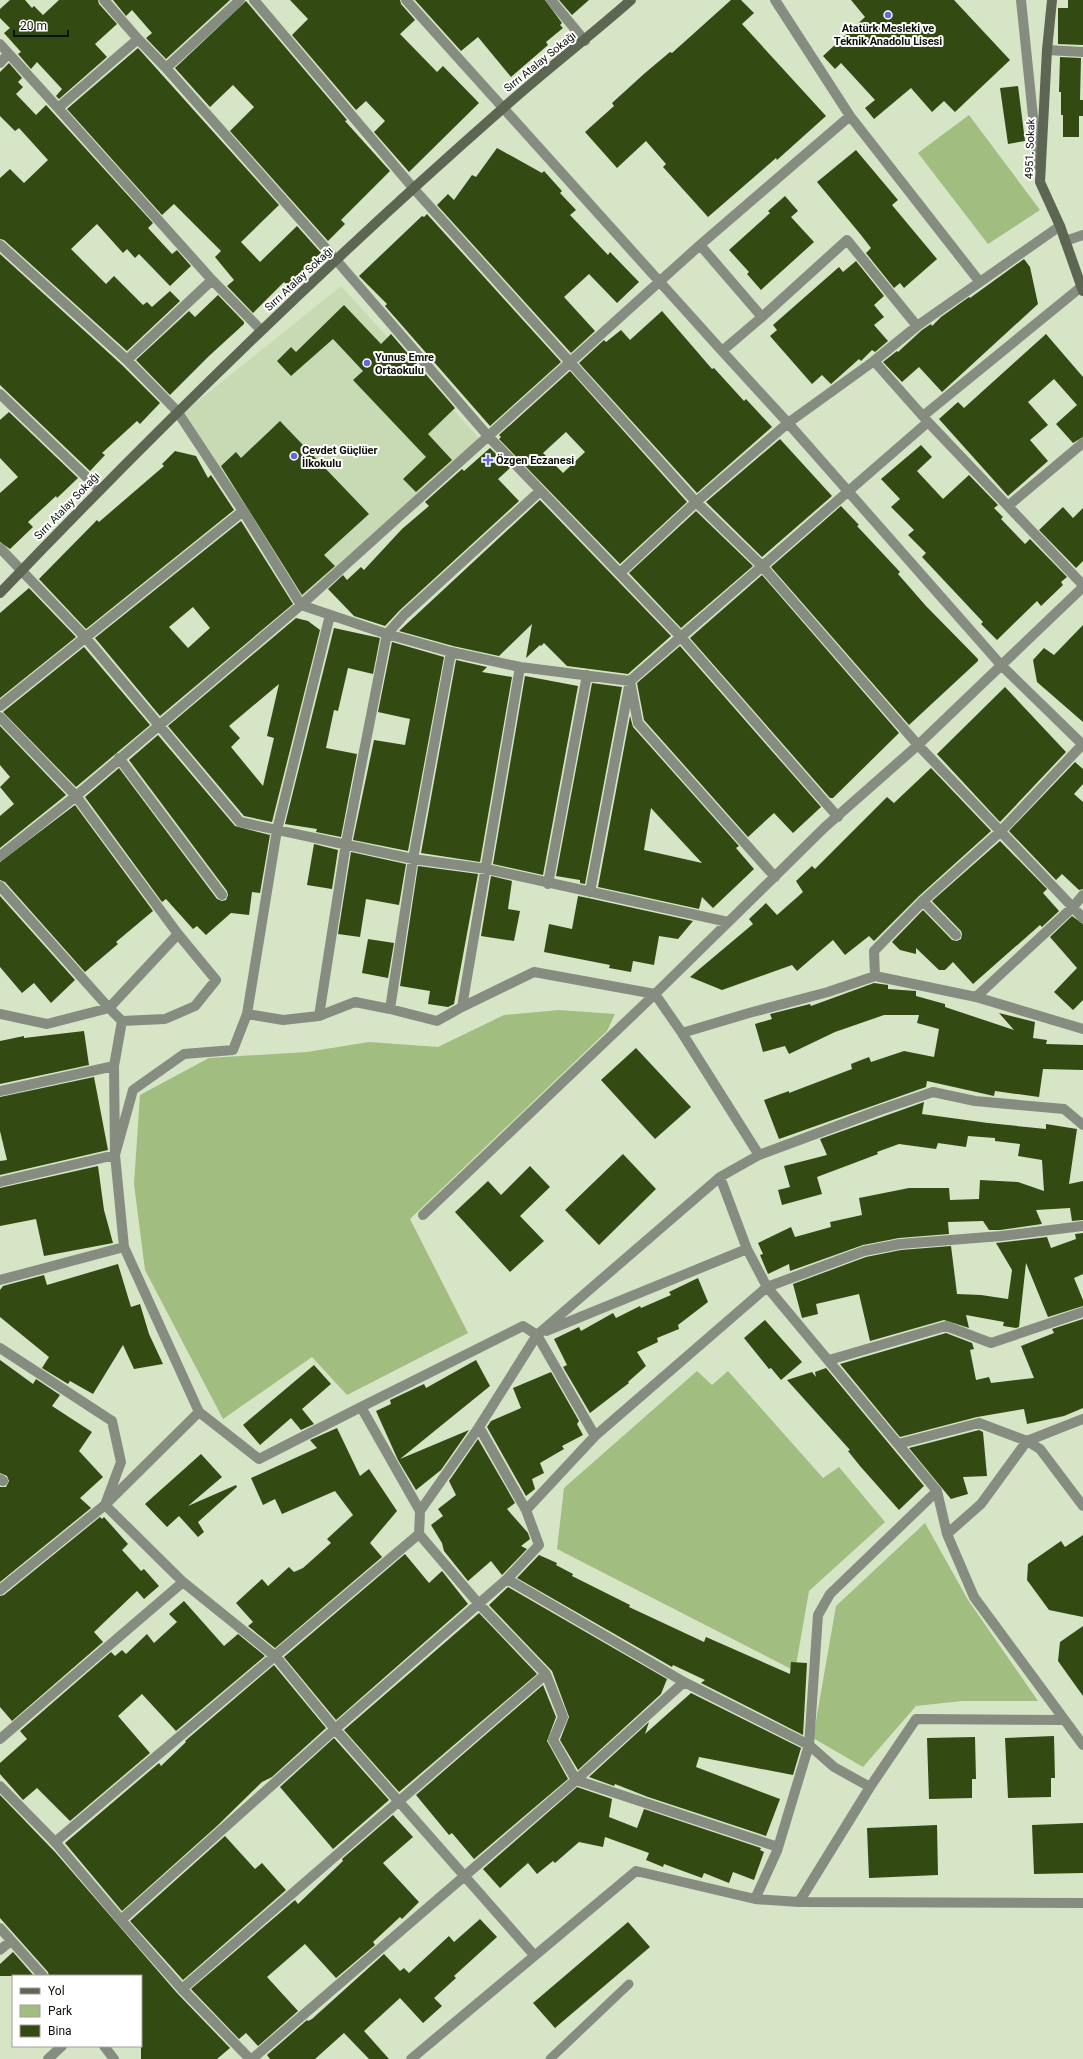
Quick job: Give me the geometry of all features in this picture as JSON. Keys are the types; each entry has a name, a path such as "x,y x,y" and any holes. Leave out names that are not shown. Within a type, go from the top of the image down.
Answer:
{"main road":[{"name":"Sırrı Atalay Sokağı","path":"0,593 177,411 261,330 503,108 585,41 631,0"},
{"name":"4951. Sokak","path":"1052,0 1047,50 1040,182 1060,226 1082,289"}],"street":[{"path":"104,0 337,261 488,436 680,636 838,817"},
{"path":"166,68 240,0"},
{"path":"254,0 414,189 571,361 696,502 762,566 918,744 1083,918"},
{"path":"406,0 788,423 1001,665 1083,744 1001,831 923,901 874,951 875,976"},
{"path":"551,0 585,41"},
{"path":"775,0 850,116 979,281"},
{"path":"1021,0 1040,182"},
{"path":"58,108 138,39"},
{"path":"0,44 212,280 261,330"},
{"path":"1047,50 1083,52"},
{"path":"0,63 8,54"},
{"path":"0,856 76,796 300,605 700,245 850,116"},
{"path":"620,573 696,502 788,423 874,361 917,326 979,281 1060,226"},
{"path":"1065,241 1083,235"},
{"path":"722,351 847,240 917,326"},
{"path":"0,245 127,360 177,411 242,511 300,605 387,634 451,652 520,667 587,674 630,681"},
{"path":"700,245 762,317"},
{"path":"127,360 212,280"},
{"path":"590,892 630,681 848,491 925,419 1082,289"},
{"path":"423,1214 655,994 838,817 918,744 1083,586 925,419 874,361"},
{"path":"0,394 100,490"},
{"path":"1008,506 1083,443"},
{"path":"319,1016 346,843 387,634 404,615 540,491"},
{"path":"0,706 242,511"},
{"path":"0,548 85,637 240,822 346,843 413,859 487,869 548,884 728,922"},
{"path":"115,1155 133,1090 184,1054 233,1050 247,1014 277,830 330,615"},
{"path":"390,1009 413,859 451,652"},
{"path":"462,1007 487,869 520,667"},
{"path":"548,884 587,674"},
{"path":"630,681 638,723 775,877"},
{"path":"0,717 76,796 178,934 216,980 195,1006 165,1018 122,1021 0,886"},
{"path":"119,758 222,895"},
{"path":"976,997 1073,907 1083,895"},
{"path":"923,901 956,935"},
{"path":"0,1014 47,1024 109,1008 178,934"},
{"path":"247,1014 283,1020 319,1016 355,1002 438,1021 462,1007 534,972 655,994 759,1155"},
{"path":"682,1034 749,1013 828,992 875,976 976,997 1083,1029"},
{"path":"122,1021 114,1066 115,1155 124,1247 199,1412 259,1459 523,1326 536,1335 595,1436"},
{"path":"0,1091 114,1066"},
{"path":"420,1511 479,1427 536,1335 720,1177 759,1155 933,1092 975,1101 1064,1109 1083,1125"},
{"path":"0,1182 115,1155"},
{"path":"720,1177 747,1249 767,1287 937,1491 947,1534 974,1597 1083,1745"},
{"path":"526,1510 595,1436 767,1287 864,1251 900,1244 1001,1236 1083,1226"},
{"path":"0,1280 124,1247"},
{"path":"536,1335 747,1249"},
{"path":"829,1360 946,1326 991,1343 1083,1312"},
{"path":"0,1348 112,1421 121,1462 105,1505"},
{"path":"361,1408 420,1511 419,1534 478,1603 546,1674 564,1717 553,1740 576,1780 778,1847"},
{"path":"0,1590 105,1505 199,1412"},
{"path":"947,1534 982,1504 1026,1441 1083,1418"},
{"path":"898,1444 979,1423 1026,1441 1040,1449 1083,1506"},
{"path":"121,1920 334,1729 507,1579 539,1545 526,1510 479,1427"},
{"path":"755,1899 778,1847 809,1745 818,1615 830,1594 937,1491"},
{"path":"105,1505 183,1582 276,1656 334,1729 399,1800 534,1956"},
{"path":"55,1842 419,1534"},
{"path":"507,1579 684,1682 809,1745 834,1768 870,1787"},
{"path":"0,1739 183,1582"},
{"path":"182,1989 546,1674"},
{"path":"1,1791 55,1842 182,1989 251,2059 576,1780 684,1682"},
{"path":"799,1902 870,1787 916,1719 1064,1720"},
{"path":"411,2059 636,1871 755,1899 799,1902 1083,1903"},
{"path":"0,1928 42,1975"},
{"path":"0,1950 11,1941"},
{"path":"48,2059 61,2047"},
{"path":"105,2047 114,2059"}],"lane":[{"path":"550,2059 629,1984"}],"shaded area":[{"name":"Cevdet Güçlüer İlkokulu","path":"341,286 479,438 302,597 183,413"}],"green space":[{"path":"969,115 1040,210 988,244 918,153"},
{"path":"559,1010 615,1014 607,1031 410,1219 468,1333 347,1395 312,1357 223,1419 145,1270 134,1184 140,1095 209,1058 307,1052 369,1042 438,1047 504,1015"},
{"path":"697,1371 712,1385 728,1371 823,1478 839,1467 885,1522 809,1591 795,1671 557,1549 564,1488"},
{"path":"925,1523 968,1600 1038,1701 962,1701 916,1706 863,1767 813,1738 836,1606"}],"building":[{"path":"10,0 25,0 32,8 34,6 43,15 59,0 98,0 99,4 117,24 95,44 107,57 59,99 56,96 62,89 37,62 31,69 18,54 21,52 4,33 10,28 0,18 0,9"},
{"path":"113,0 230,0 166,59 146,38 152,33 132,10 126,16"},
{"path":"290,0 400,0 401,4 415,20 400,34 437,72 443,66 479,103 409,172 374,132 385,121 366,101 356,110 292,35 308,19"},
{"path":"415,0 545,0 562,23 560,25 563,28 546,42 548,45 511,77 478,37 461,51"},
{"path":"559,0 589,0 572,15"},
{"path":"731,0 741,0 754,13 742,24 826,116 777,160 776,158 708,217 663,167 666,164 646,141 617,168 585,132 614,106 612,103 645,73 670,52 672,53"},
{"path":"851,0 954,0 1010,60 955,112 944,101 932,112 911,88 874,119 865,108 875,100 841,63 835,69 823,56 865,17"},
{"path":"1068,0 1083,0 1083,45 1058,44 1058,8 1068,8"},
{"path":"246,1 347,120 345,121 390,171 341,220 345,224 328,241 230,131 254,107 233,85 210,107 175,68"},
{"path":"138,48 279,205 241,242 260,262 297,226 322,254 288,286 284,282 253,313 227,286 234,280 215,257 221,251 174,204 162,215 67,109"},
{"path":"1060,57 1081,58 1080,100 1083,100 1083,116 1079,116 1079,137 1063,137 1061,92 1059,92"},
{"path":"9,63 22,78 18,82 23,87 16,94 36,115 46,105 153,223 148,228 172,254 177,250 191,266 170,286 139,254 135,258 127,249 123,253 97,224 71,249 106,284 114,276 143,305 147,302 152,307 170,291 180,301 127,351 4,240 0,239 0,178 10,169 24,183 48,160 19,128 15,131 0,116 0,72"},
{"path":"1018,86 1025,141 1008,144 1000,88"},
{"path":"497,148 542,173 544,171 562,191 560,193 576,210 570,215 608,255 610,252 639,282 617,303 589,274 564,297 595,331 571,353 437,205 448,194 454,200 472,175 476,177"},
{"path":"856,150 898,200 892,205 937,259 904,288 900,283 894,288 866,253 871,248 817,182"},
{"path":"785,196 798,211 791,217 814,242 761,290 747,274 749,272 729,250 770,213 768,211"},
{"path":"427,214 561,362 490,426 385,306 387,304 359,276 422,216 424,217"},
{"path":"0,254 122,365 160,403 140,424 137,421 102,453 105,455 90,471 0,385"},
{"path":"1024,259 1030,267 1038,304 942,392 919,367 902,382 883,362 897,351 898,352 922,330 931,324 932,326 941,317"},
{"path":"856,261 884,296 874,305 884,317 874,325 888,341 875,352 872,350 861,361 859,359 831,384 822,375 812,384 770,336 777,330 773,325 839,267 843,272"},
{"path":"218,295 244,322 244,324 170,395 136,360 189,311 195,317"},
{"path":"344,305 381,344 391,334 455,408 428,434 452,460 416,492 403,479 426,457 353,380 363,371 333,339 291,376 277,361 291,347 296,352"},
{"path":"662,311 712,369 714,368 744,401 746,399 772,427 697,493 579,363 604,340 606,342 621,330 630,340"},
{"path":"1046,334 1083,377 1083,437 1073,443 1056,424 1077,405 1054,379 1028,402 1048,425 1030,440 1048,461 1008,496 939,419 958,402 964,408"},
{"path":"570,371 687,502 620,564 499,439 501,437 499,435","holes":["566,432 585,452 563,473 543,453"]},
{"path":"9,412 78,478 28,522 33,527 10,549 0,542 0,493 18,477 0,458 0,420"},
{"path":"280,421 369,514 324,555 335,566 302,595 221,466 236,452 241,458"},
{"path":"780,439 832,496 762,557 706,502"},
{"path":"921,445 932,457 917,471 943,499 969,475 998,505 994,508 1003,517 1001,519 1025,544 1030,539 1067,577 1061,582 1063,585 1041,606 1037,601 997,640 981,624 983,622 922,557 926,553 908,535 914,530 891,507 900,499 881,479"},
{"path":"490,448 510,468 498,479 519,501 400,610 385,626 354,616 328,589 343,575 347,580 361,567 364,570 402,529 429,506 425,502 462,469 464,471"},
{"path":"175,451 196,456 208,478 211,475 234,510 86,629 39,579 97,520 99,522 164,466 162,464"},
{"path":"540,500 671,636 628,674 567,666 544,643 526,658 532,624 499,656 453,646 399,631"},
{"path":"841,506 859,525 857,526 900,572 898,574 926,606 978,659 978,661 909,725 771,567"},
{"path":"1063,507 1073,518 1083,508 1083,561 1076,568 1039,530"},
{"path":"696,511 753,566 681,628 629,573"},
{"path":"241,521 293,604 160,716 95,638","holes":["193,607 210,628 188,648 169,627"]},
{"path":"762,575 899,733 833,798 830,798 690,638"},
{"path":"29,588 76,637 0,698 0,613"},
{"path":"296,618 308,621 320,630 272,822 244,816 168,726","holes":["279,684 267,736 274,738 263,786 231,747 240,738 229,726"]},
{"path":"1083,625 1083,722 1037,682 1033,660 1044,648 1054,655"},
{"path":"334,628 380,638 373,674 348,668 338,711 334,710 326,748 357,754 341,837 316,832 317,829 285,824"},
{"path":"392,642 444,657 408,851 353,840 374,740 405,745 410,719 378,712"},
{"path":"680,646 821,807 793,833 774,813 748,837 644,720 637,683"},
{"path":"84,647 150,725 76,787 3,712"},
{"path":"456,660 487,667 482,672 512,677 480,862 421,853"},
{"path":"525,676 578,686 543,875 493,864"},
{"path":"592,683 622,687 585,884 580,883 580,880 556,876"},
{"path":"1005,687 1066,752 1000,822 937,754"},
{"path":"630,716 633,727 739,846 736,848 754,869 713,908 702,897 699,909 598,887","holes":["651,808 702,863 644,850"]},
{"path":"0,726 66,795 0,848 0,816 14,804 0,787 10,777 0,765"},
{"path":"158,735 235,826 270,835 260,893 252,892 249,915 231,913 206,935 197,926 193,929 166,899 162,902 85,797 119,768 217,899 222,901 226,900 228,895 227,891 129,760"},
{"path":"1075,762 1083,769 1083,784 1074,794 1083,802 1083,889 1079,890 1062,874 1056,880 1009,831"},
{"path":"931,768 991,831 919,896 874,941 869,936 845,955 833,940 797,971 792,965 722,990 690,977 753,924 749,919 766,903 777,915 803,892 796,881 812,866 815,869 887,797 894,803"},
{"path":"75,805 153,911 116,942 118,944 85,972 5,882 0,880 0,862"},
{"path":"1000,841 1047,889 1043,893 1059,911 1042,927 1040,925 973,984 953,962 945,970 939,970 916,948 916,954 900,950 892,942 923,910 952,940 957,941 961,939 961,931 932,901"},
{"path":"314,844 338,850 332,889 307,885"},
{"path":"351,852 406,864 399,905 366,899 360,937 338,934"},
{"path":"418,866 478,874 454,1004 448,1007 428,1004 430,991 400,986"},
{"path":"491,876 512,881 508,909 520,911 514,941 481,936"},
{"path":"0,896 75,980 51,1003 34,983 22,993 0,967"},
{"path":"578,896 693,921 678,939 659,936 654,965 633,961 631,972 609,968 610,965 544,952 549,924 572,929"},
{"path":"1072,916 1083,924 1083,1000 1073,1010 1054,992 1077,968 1050,937"},
{"path":"368,939 394,943 388,978 362,973"},
{"path":"874,983 888,985 888,989 916,991 916,996 945,1004 945,1007 1014,1030 999,1013 1035,1022 1033,1038 1047,1040 1046,1044 1083,1045 1083,1070 1043,1069 1039,1097 995,1091 994,1096 927,1081 926,1087 779,1139 764,1100 789,1091 789,1093 852,1069 851,1064 869,1057 871,1062 904,1051 934,1057 939,1029 917,1023 919,1015 884,1015 835,1032 789,1054 785,1046 763,1052 755,1024 772,1019 770,1014 810,1004 811,1006"},
{"path":"84,1031 89,1065 0,1084 0,1041 24,1036 24,1038"},
{"path":"636,1048 691,1107 655,1139 601,1080"},
{"path":"94,1077 108,1150 0,1175 0,1161 7,1160 0,1131 0,1097"},
{"path":"924,1102 922,1114 1046,1129 1046,1124 1077,1129 1069,1184 1083,1181 1083,1220 1072,1221 1070,1208 1036,1210 1042,1224 1000,1230 989,1230 983,1221 948,1222 949,1234 899,1238 863,1245 790,1271 789,1264 768,1274 760,1255 763,1254 758,1243 791,1227 795,1237 831,1227 830,1222 862,1215 859,1198 909,1188 949,1188 950,1200 979,1199 980,1180 1018,1182 1044,1191 1042,1160 1018,1156 1020,1144 995,1141 995,1138 968,1136 966,1147 938,1143 936,1149 899,1144 877,1152 878,1154 817,1177 822,1194 782,1205 778,1190 790,1187 784,1166 827,1155 820,1139"},
{"path":"623,1154 656,1189 599,1245 565,1210"},
{"path":"98,1166 104,1210 113,1243 44,1256 36,1219 0,1226 0,1188"},
{"path":"530,1166 550,1187 520,1216 544,1241 510,1272 455,1212 488,1181 501,1195"},
{"path":"1083,1233 1083,1274 1074,1278 1083,1300 1083,1306 1048,1317 1026,1263 1019,1327 1016,1328 1003,1326 1004,1322 966,1315 969,1328 944,1320 870,1341 859,1294 816,1304 818,1314 802,1318 793,1284 866,1257 901,1250 951,1246 957,1294 981,1295 1008,1299 1012,1270 996,1243 1047,1237 1051,1248 1076,1239 1075,1234"},
{"path":"118,1264 131,1307 140,1304 149,1334 163,1364 134,1369 123,1345 93,1394 70,1381 68,1384 42,1368 49,1357 0,1317 0,1290 3,1286 44,1275 47,1285"},
{"path":"698,1278 708,1302 678,1325 679,1329 657,1338 658,1342 637,1352 646,1366 628,1382 629,1383 590,1413 563,1367 567,1365 554,1339 579,1327 581,1331 613,1313 616,1318 640,1306 641,1308 671,1295 669,1292"},
{"path":"1083,1319 1083,1408 1064,1416 1027,1424 1024,1409 977,1417 900,1437 840,1364 946,1333 972,1343 974,1349 970,1350 976,1380 989,1377 991,1383 1034,1378 1021,1346 1054,1333 1052,1329"},
{"path":"765,1320 802,1362 781,1380 771,1368 769,1369 744,1338"},
{"path":"0,1360 33,1384 36,1379 60,1395 52,1406 92,1432 79,1451 103,1477 80,1498 91,1508 0,1582 0,1487 6,1487 9,1481 7,1476 0,1473"},
{"path":"476,1360 490,1386 400,1459 469,1430 441,1470 416,1490 398,1460 376,1411 391,1404 390,1400 424,1384 426,1388"},
{"path":"314,1365 331,1384 302,1409 314,1424 301,1430 291,1418 260,1445 243,1425"},
{"path":"826,1368 924,1486 899,1510 860,1466 848,1451 850,1450 787,1380 812,1372 816,1377 815,1372"},
{"path":"551,1372 579,1421 577,1424 583,1435 562,1446 564,1449 540,1463 544,1473 532,1479 535,1489 526,1496 487,1427 491,1421 521,1408 513,1388"},
{"path":"337,1428 360,1476 369,1469 397,1511 370,1543 382,1557 275,1648 248,1626 253,1622 236,1603 262,1579 268,1586 289,1567 294,1572 303,1568 331,1543 327,1539 353,1515 335,1491 282,1514 275,1499 263,1505 251,1478 317,1448 310,1440"},
{"path":"979,1430 983,1432 987,1476 963,1477 968,1494 951,1499 909,1448"},
{"path":"478,1439 515,1503 507,1509 528,1533 530,1539 521,1546 527,1549 502,1575 491,1561 468,1581 444,1551 442,1543 431,1525 443,1516 438,1509 456,1495 449,1481"},
{"path":"201,1454 222,1477 188,1506 236,1485 237,1487 198,1522 204,1532 198,1537 179,1516 167,1527 145,1504"},
{"path":"100,1517 102,1519 104,1517 128,1544 122,1550 141,1571 144,1569 159,1586 144,1599 137,1591 94,1632 103,1642 12,1721 0,1707 0,1596 4,1595"},
{"path":"1083,1535 1083,1617 1049,1610 1027,1580 1028,1564 1061,1541 1065,1547"},
{"path":"405,1554 429,1583 442,1571 468,1604 336,1720 284,1657"},
{"path":"539,1555 557,1563 556,1565 573,1574 572,1576 630,1605 629,1607 704,1642 706,1637 790,1674 791,1662 807,1663 803,1735 701,1683 705,1680 673,1665 672,1667 517,1578"},
{"path":"508,1587 667,1679 661,1694 578,1770 560,1740 569,1717 552,1671 489,1605"},
{"path":"184,1601 224,1646 238,1634 265,1656 176,1731 142,1694 118,1716 150,1753 70,1821 37,1788 23,1800 0,1774 0,1763 27,1739 20,1731 111,1652 115,1656 122,1650 126,1654 147,1634 154,1643 177,1622 169,1614"},
{"path":"479,1613 537,1674 399,1792 344,1730"},
{"path":"1083,1626 1083,1696 1058,1661 1060,1642"},
{"path":"274,1665 326,1728 272,1777 262,1782 217,1826 122,1911 65,1843 159,1763 161,1766 186,1742 185,1741"},
{"path":"543,1685 556,1717 547,1741 568,1779 474,1859 452,1833 449,1835 416,1795"},
{"path":"691,1693 801,1748 793,1775 699,1757 696,1767 780,1799 766,1836 648,1797 615,1784 614,1786 589,1777 649,1722 645,1734"},
{"path":"1054,1736 1055,1778 1051,1778 1051,1797 1008,1798 1005,1738"},
{"path":"975,1737 976,1779 972,1779 972,1798 929,1799 927,1738"},
{"path":"334,1738 389,1800 333,1849 280,1787"},
{"path":"577,1787 612,1799 609,1817 637,1828 644,1809 761,1848 760,1850 764,1852 754,1880 733,1872 729,1883 704,1873 702,1878 664,1864 663,1867 646,1860 649,1853 605,1837 603,1847 579,1842 555,1863 553,1861 537,1874 528,1863 500,1888 483,1869"},
{"path":"0,1795 55,1852 177,1993 230,2048 217,2059 141,2059 142,1975 49,1975 48,1972 0,1918"},
{"path":"393,1815 413,1837 383,1863 419,1902 402,1919 400,1917 373,1942 375,1945 336,1978 305,1944 267,1977 298,2011 258,2046 246,2033 239,2039 191,1989 295,1900 298,1904 343,1861 342,1859"},
{"path":"1083,1823 1083,1873 1034,1874 1032,1825"},
{"path":"937,1825 938,1875 869,1878 867,1828"},
{"path":"225,1836 255,1869 262,1863 286,1890 183,1980 130,1921"},
{"path":"480,1919 497,1937 454,1976 456,1978 434,1998 442,2006 423,2023 400,1998 364,2031 389,2059 369,2059 344,2033 315,2059 270,2059 267,2055 307,2020 312,2019 384,1954 400,1971 404,1968 409,1973 449,1936 454,1942"},
{"path":"628,1922 650,1947 555,2028 533,2003"},
{"path":"13,1952 33,1975 0,1976 0,1964"}],"place":[{"name":"Atatürk Mesleki ve Teknik Anadolu Lisesi","path":"888,15"},
{"name":"Yunus Emre Ortaokulu","path":"367,363"},
{"name":"Cevdet Güçlüer İlkokulu","path":"294,456"},
{"name":"Özgen Eczanesi","path":"488,460"}]}
